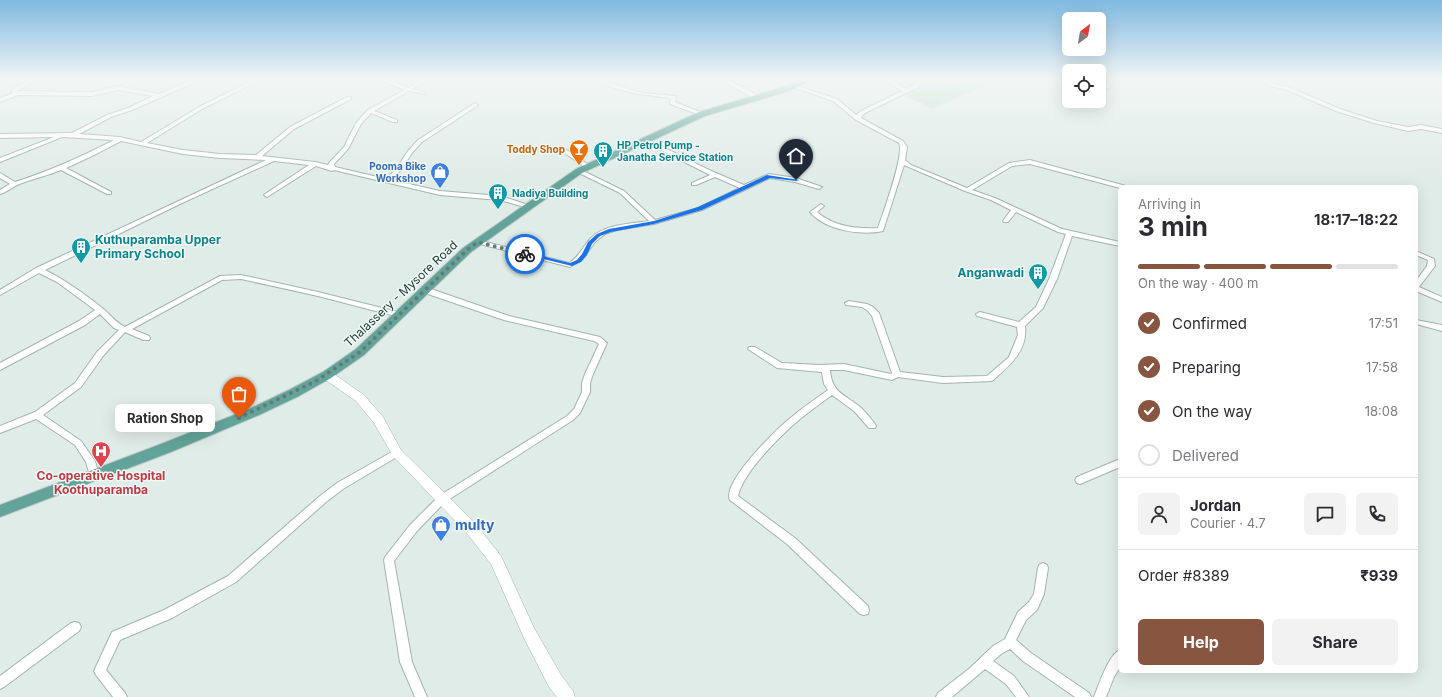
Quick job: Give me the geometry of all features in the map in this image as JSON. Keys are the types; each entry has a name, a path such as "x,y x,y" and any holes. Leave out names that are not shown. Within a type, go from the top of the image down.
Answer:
{"main road":[{"name":"Thalassery - Mysore Road","path":"0,511 94,476 254,412 327,375 360,352 478,242 528,206 584,169 709,112"},
{"path":"327,375 360,398 379,420 397,453 470,527 496,560 529,633 555,681 567,697"}],"street":[{"path":"73,135 109,116 122,112"},
{"path":"144,142 195,112"},
{"path":"257,157 292,128 323,112"},
{"path":"332,169 331,164 346,148 359,123 370,112"},
{"path":"371,112 395,121"},
{"path":"387,181 399,169 410,152 420,141 465,112"},
{"path":"695,112 702,114"},
{"path":"820,206 813,212 817,218 829,223 863,231 881,230 902,162 904,147 901,142 858,119 849,112"},
{"path":"858,119 859,115 865,112"},
{"path":"1343,112 1376,122 1408,129 1421,127 1442,131"},
{"path":"0,160 62,135"},
{"path":"0,136 73,135 120,139 144,142 171,149 213,155 257,157 315,164 440,193 501,198 528,206"},
{"path":"0,192 14,184 43,175 88,156 120,139"},
{"path":"645,140 715,175 743,187"},
{"path":"561,148 584,169 622,192 654,222"},
{"path":"0,293 39,270 272,159"},
{"path":"902,162 967,190 993,199 1060,230 1118,244"},
{"path":"967,190 1011,164 1030,162 1118,185"},
{"path":"267,195 315,164"},
{"path":"60,167 110,193"},
{"path":"0,175 14,184"},
{"path":"694,184 715,175"},
{"path":"478,242 570,264 579,261 590,243 598,235 609,230 654,222 700,209 743,187 769,176 796,180 819,187"},
{"path":"1006,222 1014,210"},
{"path":"1021,325 1039,308 1053,279 1070,233"},
{"path":"1418,254 1431,259 1431,266 1418,284"},
{"path":"39,270 60,280 100,310 117,326 146,338"},
{"path":"0,430 38,414 78,385 100,354 125,329 220,278 240,277 318,294 399,315"},
{"path":"1418,288 1442,300"},
{"path":"421,697 406,662 389,560 400,543 442,499 570,418 578,411 586,392 586,383 589,374 603,343 597,339 507,318 425,290"},
{"path":"849,303 863,304 872,309 876,315 897,374"},
{"path":"0,367 82,323 100,310"},
{"path":"980,314 1021,325"},
{"path":"1418,322 1442,328"},
{"path":"752,349 780,366 820,368 844,367 892,377 897,374 943,380 989,379 1012,358 1022,335 1021,325"},
{"path":"820,368 826,370 826,381 832,391 858,410 872,426"},
{"path":"832,391 793,420 742,474 732,491 733,497 791,541 864,610"},
{"path":"38,414 42,420 50,423 78,443 90,461 94,476"},
{"path":"121,697 100,671 116,636 168,614 232,579 323,499 340,486 397,453"},
{"path":"1080,480 1118,464"},
{"path":"942,697 974,672 997,650 1009,643 1022,616 1032,606 1039,594 1043,568"},
{"path":"0,683 76,627"},
{"path":"1009,643 1014,645 1085,697"},
{"path":"1100,697 1109,674 1118,659"},
{"path":"984,662 1010,680 1023,697"}],"way so far":[{"path":"239,418 294,393 327,375 360,352 467,250 478,242 525,254"}],"place":[{"name":"Toddy Shop","path":"579,166"},
{"name":"HP Petrol Pump - Janatha Service Station","path":"603,168"},
{"name":"Pooma Bike Workshop","path":"440,189"},
{"name":"Nadiya Building","path":"498,210"},
{"name":"Kuthuparamba Upper Primary School","path":"81,264"},
{"name":"Anganwadi","path":"1038,290"},
{"name":"Ration Shop","path":"239,418"},
{"name":"Co-operative Hospital Koothuparamba","path":"101,468"},
{"name":"multy","path":"441,542"}],"route":[{"path":"525,254 554,262 570,264 579,261 590,243 598,235 609,230 664,220 700,209 743,187 769,176 796,180"}]}
